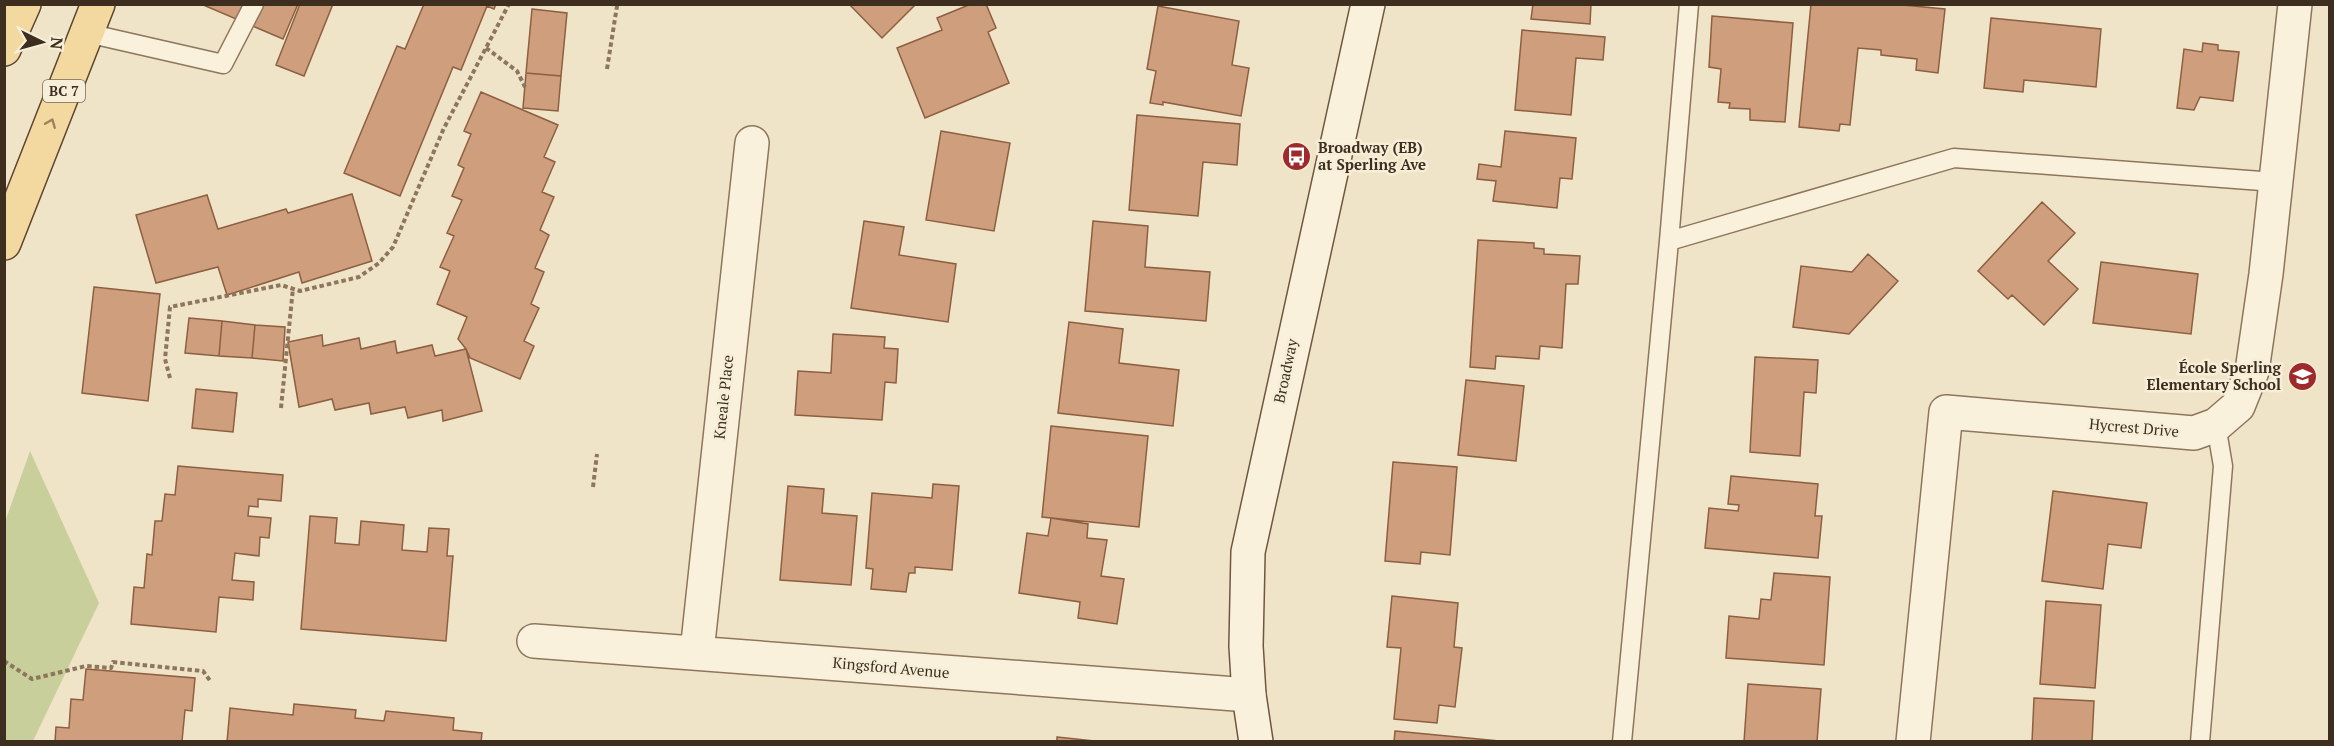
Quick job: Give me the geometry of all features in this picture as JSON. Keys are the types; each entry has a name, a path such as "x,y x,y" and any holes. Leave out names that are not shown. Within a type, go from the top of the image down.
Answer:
{"main road":[{"path":"4,49 24,4"},
{"name":"BC 7","path":"4,243 93,19"}],"street":[{"name":"Broadway","path":"1256,741 1249,695 1246,646 1248,552 1368,4"},
{"name":"Hycrest Drive","path":"1913,741 1946,412 2194,434 2216,425 2238,406 2252,371 2266,274 2295,4"},
{"name":"Kneale Place","path":"697,652 752,143"},
{"name":"Kingsford Avenue","path":"534,641 1249,695"}],"lane":[{"path":"93,19 223,64 254,4"},
{"path":"1622,741 1689,4"},
{"path":"1668,241 1954,158 2275,182"},
{"path":"2200,741 2223,466 2216,425"}],"path":[{"path":"171,378 165,359 170,307 281,285 300,291 359,277 379,263 393,247 444,128 509,4"},
{"path":"607,69 616,6 612,4"},
{"path":"486,48 517,71 525,87"},
{"path":"281,408 293,288"},
{"path":"594,488 597,454"},
{"path":"4,661 32,679 86,666 111,668 113,662 203,671 211,682"}],"green space":[{"path":"30,451 99,603 33,741 5,741 5,522"}],"building":[{"path":"201,4 298,4 283,39"},
{"path":"300,4 333,4 304,76 276,65"},
{"path":"424,4 496,4 494,9 487,6 461,70 453,67 400,196 344,173 397,46 405,49"},
{"path":"849,4 916,4 882,38"},
{"path":"971,4 986,4 996,28 988,32 1009,83 925,118 897,48 942,30 937,18"},
{"path":"1533,4 1591,4 1590,24 1531,19"},
{"path":"1811,4 1892,4 1945,9 1938,73 1916,70 1917,59 1881,55 1881,50 1858,48 1850,125 1840,124 1839,131 1799,127"},
{"path":"1158,6 1239,21 1232,65 1249,68 1241,116 1163,102 1163,105 1150,103 1156,71 1147,69"},
{"path":"532,9 567,13 561,76 526,73"},
{"path":"1712,16 1793,23 1785,122 1750,120 1750,109 1729,108 1730,103 1718,102 1721,69 1709,67"},
{"path":"1991,18 2101,29 2096,87 2024,80 2023,92 1984,88"},
{"path":"1522,30 1605,37 1603,60 1576,58 1571,115 1515,110"},
{"path":"2203,43 2218,45 2218,50 2239,52 2233,101 2200,97 2194,110 2177,108 2184,49 2202,52"},
{"path":"526,73 561,76 558,111 523,108"},
{"path":"481,92 558,125 544,157 555,162 542,192 554,197 540,230 549,235 535,268 544,272 531,304 539,308 524,341 534,346 520,379 470,358 458,339 467,317 437,304 450,271 440,267 454,236 447,233 462,200 452,196 464,168 458,165 471,134 464,131"},
{"path":"1137,115 1240,124 1237,165 1203,162 1198,216 1129,210"},
{"path":"941,131 1010,143 994,231 926,220"},
{"path":"1505,131 1576,138 1572,179 1560,178 1557,208 1493,201 1496,181 1477,179 1479,164 1501,167"},
{"path":"352,194 372,261 302,283 299,272 227,295 218,267 156,283 136,215 207,195 218,229 286,209 288,213"},
{"path":"2042,202 2075,233 2048,261 2078,289 2044,325 2012,295 2008,299 1978,271"},
{"path":"864,221 904,227 899,255 956,264 948,322 851,308"},
{"path":"1093,221 1148,226 1145,267 1210,272 1206,321 1085,311"},
{"path":"1478,240 1534,243 1534,248 1544,249 1544,254 1580,256 1578,284 1566,284 1562,348 1540,346 1539,359 1496,356 1495,369 1470,367"},
{"path":"1868,254 1898,281 1849,334 1793,327 1801,266 1852,272"},
{"path":"2101,262 2198,274 2191,334 2093,323"},
{"path":"94,287 160,294 148,401 82,393"},
{"path":"189,318 222,321 219,356 185,353"},
{"path":"222,321 255,325 252,358 219,356"},
{"path":"1069,322 1123,329 1119,363 1179,370 1173,426 1058,413"},
{"path":"255,325 285,327 283,361 252,358"},
{"path":"833,334 885,337 884,348 898,349 896,383 885,382 882,420 795,415 798,371 831,373"},
{"path":"322,335 323,346 359,338 361,349 395,341 397,353 432,345 435,356 466,349 482,411 443,421 442,410 408,418 405,407 371,414 369,403 335,410 332,399 299,407 288,342"},
{"path":"1755,357 1818,360 1816,393 1804,392 1800,456 1750,452"},
{"path":"1466,380 1524,386 1516,461 1458,455"},
{"path":"196,389 237,393 233,432 192,428"},
{"path":"1051,426 1148,436 1139,527 1042,517"},
{"path":"1393,462 1457,467 1450,555 1421,552 1420,564 1385,561"},
{"path":"178,466 283,475 281,501 258,499 258,507 249,506 248,516 271,518 269,538 260,537 259,556 235,553 232,580 254,582 253,600 219,597 216,632 131,624 134,587 144,588 147,554 152,555 155,521 162,521 165,494 175,495"},
{"path":"1731,476 1818,484 1815,516 1822,516 1818,558 1705,548 1709,508 1738,511 1739,505 1728,504"},
{"path":"933,484 959,486 952,570 915,567 915,573 909,573 906,592 871,589 873,569 866,568 872,493 932,498"},
{"path":"788,486 824,489 822,513 857,516 851,585 780,580"},
{"path":"2053,491 2147,503 2141,548 2108,544 2103,589 2042,581"},
{"path":"310,516 337,518 335,543 359,545 361,521 404,525 402,550 427,552 429,528 449,529 447,556 453,556 446,641 301,629"},
{"path":"1051,518 1088,524 1087,538 1107,540 1101,576 1124,579 1117,624 1078,618 1080,602 1019,593 1027,533 1048,536"},
{"path":"1774,573 1830,577 1824,665 1726,658 1729,616 1759,619 1761,599 1771,600"},
{"path":"1392,596 1458,603 1454,647 1462,648 1455,707 1439,705 1437,723 1394,719 1401,648 1387,647"},
{"path":"2046,601 2101,605 2095,688 2040,684"},
{"path":"86,669 195,678 192,711 185,710 182,741 55,742 56,727 69,728 71,699 83,700"},
{"path":"1748,684 1821,689 1817,742 1744,742"},
{"path":"2034,698 2094,701 2092,742 2032,742"},
{"path":"294,704 356,710 355,718 384,721 386,711 454,718 453,730 482,733 481,742 227,742 230,708 293,715"},
{"path":"1395,731 1510,742 1394,742"},
{"path":"1057,737 1104,742 1057,742"}],"place":[{"name":"Broadway (EB) at Sperling Ave","path":"1297,157"},
{"name":"École Sperling Elementary School","path":"2302,377"}]}
